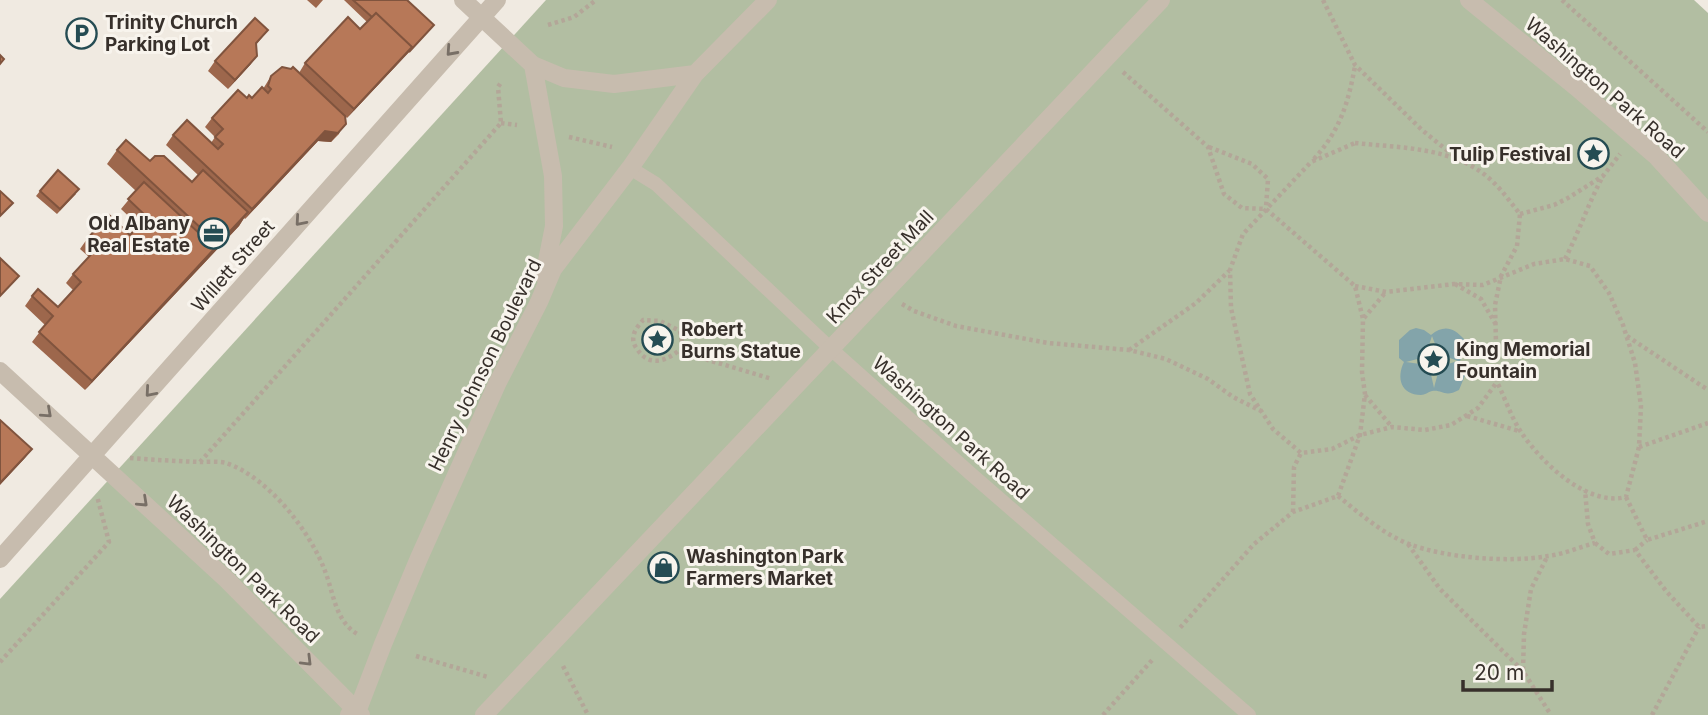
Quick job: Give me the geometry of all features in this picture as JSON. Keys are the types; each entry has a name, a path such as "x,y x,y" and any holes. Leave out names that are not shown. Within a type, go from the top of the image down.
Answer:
{"street":[{"path":"463,0 533,65 564,78 614,84 695,74"},
{"name":"Willett Street","path":"0,559 497,0"},
{"name":"Henry Johnson Boulevard","path":"356,714 419,558 497,383 553,269 630,168 695,74 768,0"},
{"name":"Knox Street Mall","path":"484,715 1161,0"},
{"name":"Washington Park Road","path":"1469,0 1656,156 1708,213"},
{"path":"533,65 553,176 554,226 539,302"},
{"name":"Washington Park Road","path":"0,371 227,580 356,714"}],"lane":[{"name":"Washington Park Road","path":"630,168 656,184 831,349 1248,715"}],"path":[{"path":"548,25 575,17 596,0"},
{"path":"1323,0 1355,65 1422,130 1454,157 1491,180 1520,214 1517,246 1501,276 1495,305 1497,382 1520,431 1566,480 1598,497 1614,500 1626,497"},
{"path":"1562,0 1708,132"},
{"path":"1107,57 1208,146 1252,164 1269,179 1266,209"},
{"path":"1355,65 1348,103 1327,144 1243,234 1230,270 1231,308 1250,394 1272,429 1301,453 1332,449 1360,435 1392,427 1424,430 1451,425 1478,408 1497,382"},
{"path":"200,462 501,123 498,87 502,81"},
{"path":"501,123 517,125"},
{"path":"565,135 612,148"},
{"path":"1565,259 1585,209 1603,176 1633,136"},
{"path":"1311,162 1355,144 1415,149 1454,157"},
{"path":"1208,146 1224,194 1242,208 1266,209 1355,286 1386,292 1454,284 1483,285 1534,264 1565,259 1590,266 1609,293 1635,363 1641,406 1639,447 1626,497 1647,540"},
{"path":"1520,214 1554,205 1603,176"},
{"path":"1129,350 1196,303 1230,270"},
{"path":"1454,284 1481,299 1496,324"},
{"path":"1338,496 1360,435 1365,394 1362,372 1363,319 1355,286"},
{"path":"1363,319 1386,292"},
{"path":"883,293 914,312 956,326 1048,343 1129,350 1166,359 1208,379 1233,397 1262,412"},
{"path":"643,320 660,321 680,331 683,347 672,357 656,362 643,358 633,343 634,333 643,320"},
{"path":"1627,336 1708,390"},
{"path":"683,347 708,360 796,385"},
{"path":"1365,394 1392,427"},
{"path":"1466,415 1520,431"},
{"path":"1639,447 1708,423"},
{"path":"1293,512 1294,467 1301,453"},
{"path":"130,458 224,462 248,473 277,497 303,530 325,570 335,606 352,631 359,635"},
{"path":"1586,490 1588,524 1595,543 1609,554 1635,550 1647,540 1708,521"},
{"path":"0,663 109,542 97,496"},
{"path":"1103,715 1167,644 1200,601 1254,544 1293,512 1338,496"},
{"path":"1338,496 1386,532 1408,544 1443,554 1516,558 1548,556 1595,543"},
{"path":"1408,544 1440,589 1523,671 1551,715"},
{"path":"1635,550 1666,591 1699,627"},
{"path":"1523,671 1524,634 1531,589 1548,556"},
{"path":"1699,627 1708,626"},
{"path":"1652,715 1699,627"},
{"path":"551,643 588,715"},
{"path":"416,656 499,680 516,681"}],"green space":[{"path":"546,0 1694,0 1708,13 1708,715 0,715 0,599"}],"water":[{"path":"1416,328 1431,335 1440,329 1449,329 1464,339 1465,347 1460,361 1466,373 1459,390 1450,393 1432,391 1421,395 1405,389 1400,374 1404,362 1399,358 1399,340","holes":["1432,336 1441,353 1458,361 1440,369 1434,388 1427,365 1406,362 1425,357"]}],"building":[{"path":"353,0 407,0 434,25 409,52 412,47 376,13 372,17"},
{"path":"376,13 412,47 354,109 305,63 348,17 360,29"},
{"path":"255,18 268,30 256,43 257,56 235,80 215,61"},
{"path":"282,67 293,67 345,116 346,124 338,133 325,131 252,209 173,135 187,120 218,149 223,144 215,137 223,129 212,118 238,90 247,98 249,95 252,98 262,87 268,93 271,89 268,86 271,76"},
{"path":"126,140 150,161 155,156 164,156 192,182 203,170 248,212 218,244 117,150"},
{"path":"58,170 79,189 60,209 40,191"},
{"path":"144,182 215,248 92,381 39,332 53,316 32,296 38,289 58,307 81,282 73,274 97,248 87,239 109,215 130,235 147,217 128,199"},
{"path":"0,191 13,203 0,216"},
{"path":"0,258 19,276 0,296"},
{"path":"0,420 32,449 0,483"}],"place":[{"name":"Trinity Church Parking Lot","path":"82,33"},
{"name":"Tulip Festival","path":"1594,154"},
{"name":"Old Albany Real Estate","path":"213,234"},
{"name":"Robert Burns Statue","path":"658,340"},
{"name":"King Memorial Fountain","path":"1433,360"},
{"name":"Washington Park Farmers Market","path":"663,567"}]}
